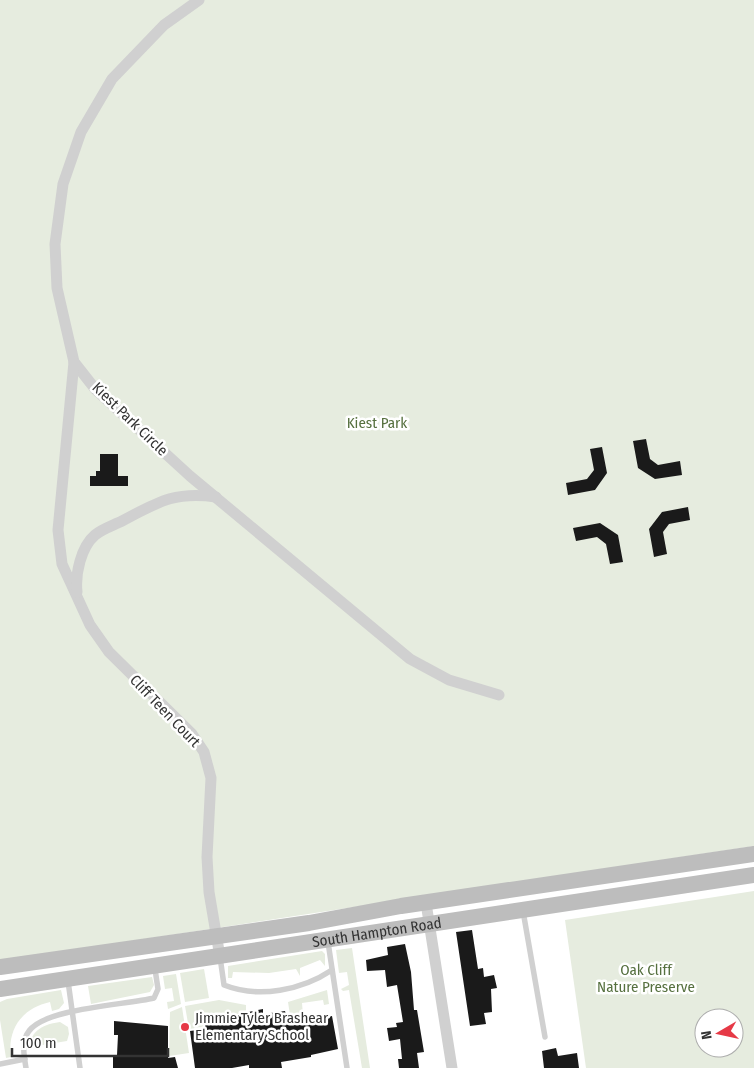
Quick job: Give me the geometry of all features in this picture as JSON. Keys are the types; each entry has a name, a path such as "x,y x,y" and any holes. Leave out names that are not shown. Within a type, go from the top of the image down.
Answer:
{"main road":[{"name":"South Hampton Road","path":"0,967 309,923 426,903 751,855"},
{"path":"751,855 753,876"},
{"name":"South Hampton Road","path":"0,989 328,942 428,923 753,876"}],"street":[{"name":"Kiest Park Circle","path":"198,0 164,24 112,79 80,132 63,184 55,244 57,288 74,362 96,390 190,476 219,498 410,659 449,680 499,695"},
{"name":"Cliff Teen Court","path":"74,362 58,530 62,564 90,625 109,652 192,734 204,752 211,778 207,857 209,892 220,957"},
{"name":"Cliff Teen Court","path":"78,598 78,569 86,547 95,535 170,498 193,494 219,498"},
{"path":"426,903 452,1068"}],"lane":[{"path":"523,909 545,1037"},
{"path":"328,942 347,1068"},
{"path":"220,957 224,985 248,992 272,991 313,980 332,970"},
{"path":"26,1068 24,1044 29,1030 50,1017 154,998 158,989 155,966"},
{"path":"68,979 80,1068"},
{"path":"0,1064 24,1059"}],"green space":[{"name":"Kiest Park","path":"0,0 754,0 754,846 0,961"},
{"name":"Oak Cliff Nature Preserve","path":"754,891 754,1068 586,1068 565,920"},
{"path":"352,948 370,1068 362,1068 349,990 343,991 341,989 349,985 347,972 339,973 336,950"},
{"path":"322,951 325,954 325,966 320,960 300,968 300,976 296,969 269,973 233,972 232,978 228,978 228,966"},
{"path":"204,969 209,998 185,1002 180,973"},
{"path":"176,974 181,1004 168,1009 167,1002 174,1001 172,988 165,989 163,976"},
{"path":"152,977 154,985 150,992 91,1004 88,986"},
{"path":"61,990 64,1003 59,1009 52,1011 50,1002 40,1005 25,1014 19,1021 14,1028 12,1037 11,1057 6,1058 0,1020 0,1002 7,999"},
{"path":"327,990 329,1004 324,1005 323,1000 302,1003 303,1015 290,1015 288,1002"},
{"path":"219,1000 246,1005 246,1014 204,1013 203,1027 189,1029 185,1006"},
{"path":"182,1007 189,1053 169,1056 170,1012"},
{"path":"60,1022 68,1027 67,1041 30,1047 33,1036 39,1029 49,1024"}],"building":[{"path":"646,439 650,459 658,465 680,461 682,475 655,479 638,468 633,441"},
{"path":"602,447 607,473 595,490 568,495 566,483 587,479 594,470 590,449"},
{"path":"100,454 118,454 118,476 128,476 128,486 90,486 90,476 96,476 96,471 100,471"},
{"path":"688,507 690,520 669,524 663,532 667,554 654,557 649,529 662,512"},
{"path":"600,523 618,535 623,562 610,564 606,544 597,537 576,541 573,528"},
{"path":"472,930 478,969 483,968 484,977 494,975 497,988 491,989 492,1012 484,1013 486,1024 470,1026 456,932"},
{"path":"405,944 411,972 414,1010 417,1010 424,1052 417,1053 419,1068 399,1068 398,1059 402,1059 400,1039 389,1041 387,1028 397,1027 396,1023 403,1022 397,985 387,987 385,970 367,971 366,960 388,955 387,947"},
{"path":"263,1009 263,1014 285,1011 286,1015 307,1016 308,1020 332,1016 338,1049 311,1055 311,1057 281,1062 282,1068 249,1068 249,1065 232,1068 195,1068 190,1031 205,1029 205,1015 248,1015 248,1012"},
{"path":"114,1021 168,1026 168,1058 175,1057 178,1068 113,1068 113,1055 117,1055 118,1035 114,1035"},
{"path":"556,1048 558,1056 577,1053 579,1068 544,1068 542,1051"}],"place":[{"name":"Jimmie Tyler Brashear Elementary School","path":"185,1027"}]}
